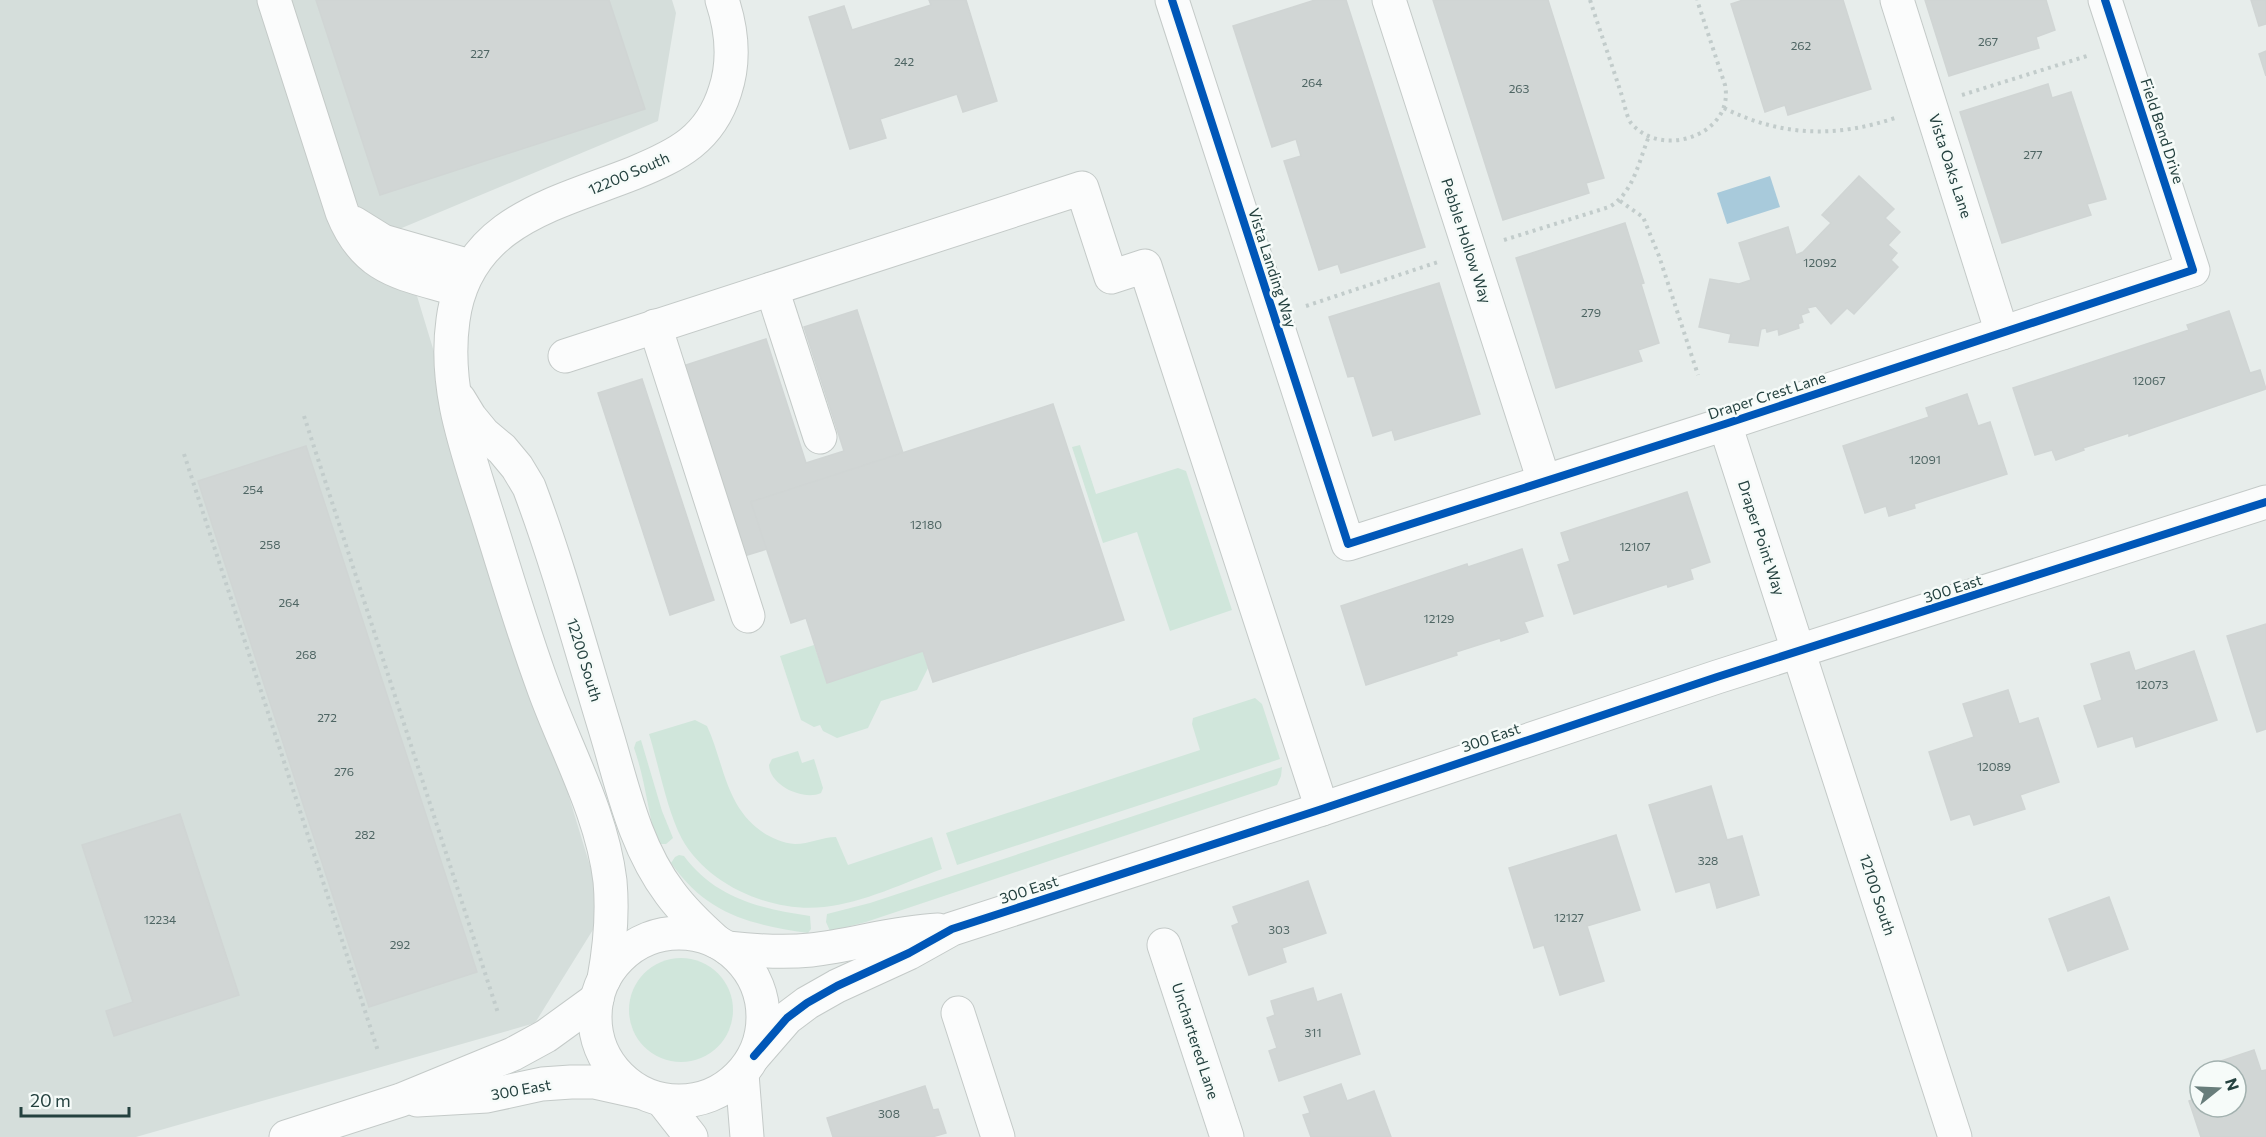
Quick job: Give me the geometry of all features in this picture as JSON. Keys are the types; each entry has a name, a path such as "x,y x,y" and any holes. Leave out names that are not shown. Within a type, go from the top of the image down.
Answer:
{"street":[{"path":"274,0 342,212 356,225 383,241 465,278"},
{"name":"12200 South","path":"601,989 610,947 612,916 603,843 540,677 461,432 451,377 450,348 453,319 465,278 478,253 494,238 513,224 534,213 678,153 693,143 705,130 721,103 732,59 731,37 722,0"},
{"name":"Vista Landing Way","path":"1172,0 1348,544"},
{"name":"Pebble Hollow Way","path":"1389,0 1544,481"},
{"name":"Vista Oaks Lane","path":"1897,0 2002,333"},
{"name":"Field Bend Drive","path":"2105,0 2193,270"},
{"path":"565,356 1082,188 1111,277 1145,266 1322,809"},
{"name":"Draper Crest Lane","path":"1348,544 1725,424 2193,270"},
{"path":"772,289 820,437"},
{"path":"655,326 748,615"},
{"name":"12200 South","path":"451,377 470,417 484,434 502,449 517,467 529,487 641,844 669,893 692,919 722,945"},
{"name":"Draper Point Way","path":"1725,424 1798,652"},
{"name":"300 East","path":"748,1065 787,1018 807,1003 952,929 1322,809 1717,676 2266,502"},
{"name":"12100 South","path":"1798,652 1955,1137"},
{"name":"300 East","path":"722,945 765,951 809,950 884,935 952,929"},
{"path":"651,1096 683,1102 705,1098 725,1088 748,1065 761,1037 763,1017 761,997 754,978 743,962 722,945 697,935 675,933 654,937 625,953 617,961 601,989 595,1021 599,1043 608,1063 623,1080 651,1096 691,1137"},
{"name":"Unchartered Lane","path":"1164,945 1227,1137"},
{"name":"300 East","path":"286,1137 400,1100 513,1054 546,1036 601,989"},
{"path":"958,1013 998,1137"},
{"path":"747,1137 748,1065"},
{"name":"300 East","path":"400,1100 460,1099 487,1096 542,1084 571,1082 594,1082 651,1096"}],"path":[{"path":"1590,0 1631,122 1649,136 1668,140 1688,140 1702,134 1721,113 1727,95 1696,0"},
{"path":"1954,97 2096,53"},
{"path":"1724,108 1762,123 1787,129 1817,132 1845,131 1872,126 1901,116"},
{"path":"1501,240 1609,207 1620,201 1627,192 1649,136"},
{"path":"1620,201 1643,217 1659,256 1698,375"},
{"path":"1300,309 1448,259"},
{"path":"304,416 498,1013"},
{"path":"184,454 378,1051"}],"shaded area":[{"path":"0,0 672,0 676,13 658,121 397,230 604,912 535,1023 136,1137 0,1137"}],"green space":[{"path":"1080,445 1096,494 1178,468 1186,471 1232,610 1170,631 1137,532 1103,543 1072,447"},
{"path":"814,645 827,683 923,651 928,668 917,690 881,701 868,728 837,738 823,731 820,725 814,727 801,720 780,656"},
{"path":"1255,698 1262,704 1280,759 957,865 946,833 1200,750 1192,724 1193,718"},
{"path":"695,720 707,726 727,783 740,809 749,821 765,834 795,844 836,837 848,865 932,837 942,869 869,897 824,907 784,906 764,901 725,883 693,856 682,839 668,802 649,734"},
{"path":"641,740 662,811 673,838 666,844 657,844 654,832 634,748 636,742"},
{"path":"798,751 802,763 814,759 823,788 821,793 806,795 789,790 781,785 771,773 769,765 772,759"},
{"path":"1282,767 1277,785 866,922 830,931 826,922 827,914 870,903"},
{"path":"679,855 684,856 710,882 740,899 774,910 810,916 811,929 808,933 766,925 730,914 699,894 685,880 671,863"},
{"path":"681,958 701,962 718,973 729,990 733,1010 729,1030 718,1047 701,1058 681,1062 661,1058 644,1047 633,1030 629,1010 633,990 644,973 661,962"}],"water":[{"path":"1770,176 1780,207 1727,224 1717,193"}],"building":[{"path":"316,0 609,0 645,109 380,195"},
{"path":"929,0 966,0 997,101 963,112 957,94 880,119 886,138 850,149 809,17 844,6 852,30 931,5"},
{"path":"1315,0 1346,0 1425,247 1341,273 1338,264 1319,270 1284,161 1301,156 1296,139 1272,147 1233,26"},
{"path":"1433,0 1548,0 1604,178 1586,183 1589,193 1503,220"},
{"path":"1743,0 1843,0 1871,89 1788,115 1785,105 1765,112 1731,4"},
{"path":"1925,0 2046,0 2055,30 2036,37 2039,48 1949,76"},
{"path":"2251,0 2266,0 2266,24 2259,26"},
{"path":"2266,51 2266,76 2259,54"},
{"path":"2048,84 2052,98 2071,92 2106,199 2087,204 2091,215 2002,243 1960,112"},
{"path":"1859,176 1894,209 1885,218 1900,232 1888,245 1897,253 1891,260 1898,267 1854,314 1847,308 1831,324 1816,306 1807,308 1809,312 1801,315 1803,322 1798,324 1799,328 1779,335 1778,329 1767,332 1766,328 1761,329 1758,346 1729,342 1731,334 1699,327 1710,279 1739,284 1751,280 1739,243 1788,227 1796,255 1803,252 1831,223 1822,215"},
{"path":"1625,223 1644,283 1641,284 1659,343 1638,350 1642,361 1556,388 1516,258"},
{"path":"1439,283 1480,414 1395,440 1392,430 1373,436 1354,376 1348,377 1329,317"},
{"path":"857,310 903,453 751,502 767,549 744,556 683,366 766,339 806,463 844,451 804,327"},
{"path":"2229,311 2250,373 2260,370 2266,389 2129,436 2129,433 2083,448 2084,450 2056,460 2052,450 2035,455 2013,388 2189,330 2187,325"},
{"path":"642,379 714,600 670,615 598,393"},
{"path":"1967,394 1978,426 1990,422 2007,474 1914,504 1915,508 1889,516 1886,506 1865,513 1843,446 1929,417 1926,408"},
{"path":"1053,404 1124,620 933,682 923,651 827,683 806,618 791,623 751,502"},
{"path":"306,446 477,972 369,1007 198,481"},
{"path":"1687,492 1710,562 1690,569 1693,579 1668,587 1667,584 1574,614 1558,565 1570,561 1561,533"},
{"path":"1522,549 1543,616 1524,622 1528,632 1456,652 1457,655 1366,685 1341,606 1467,564 1468,567"},
{"path":"2266,624 2266,729 2257,732 2227,636"},
{"path":"2194,651 2217,720 2136,747 2133,736 2098,747 2084,706 2102,700 2091,664 2129,652 2135,671"},
{"path":"2008,690 2019,724 2038,718 2059,782 2020,795 2025,809 1974,825 1970,814 1951,820 1929,752 1974,737 1963,704"},
{"path":"1711,786 1727,840 1742,836 1759,895 1717,908 1710,882 1676,892 1649,805"},
{"path":"180,814 239,995 114,1036 106,1011 133,1002 82,845"},
{"path":"1616,835 1640,910 1587,926 1604,981 1560,995 1544,945 1534,948 1509,868"},
{"path":"1308,881 1326,933 1282,948 1286,962 1249,975 1232,926 1239,923 1233,907"},
{"path":"2109,897 2128,949 2068,971 2049,919"},
{"path":"1313,988 1317,1002 1341,994 1360,1054 1279,1081 1269,1051 1277,1048 1267,1018 1275,1015 1271,1001"},
{"path":"2254,1050 2261,1071 2266,1070 2266,1137 2201,1137 2195,1119 2248,1119 2248,1059 2227,1059"},
{"path":"1341,1084 1347,1101 1374,1091 1391,1137 1311,1137 1303,1115 1310,1113 1304,1097"},
{"path":"925,1086 933,1110 938,1109 946,1133 932,1137 833,1137 827,1118"}],"cycle path":[{"path":"1172,0 1348,544 1725,424 2193,270 2105,0"},
{"path":"754,1056 787,1018 807,1003 837,986 909,953 952,929 1717,677 2266,502"}]}
